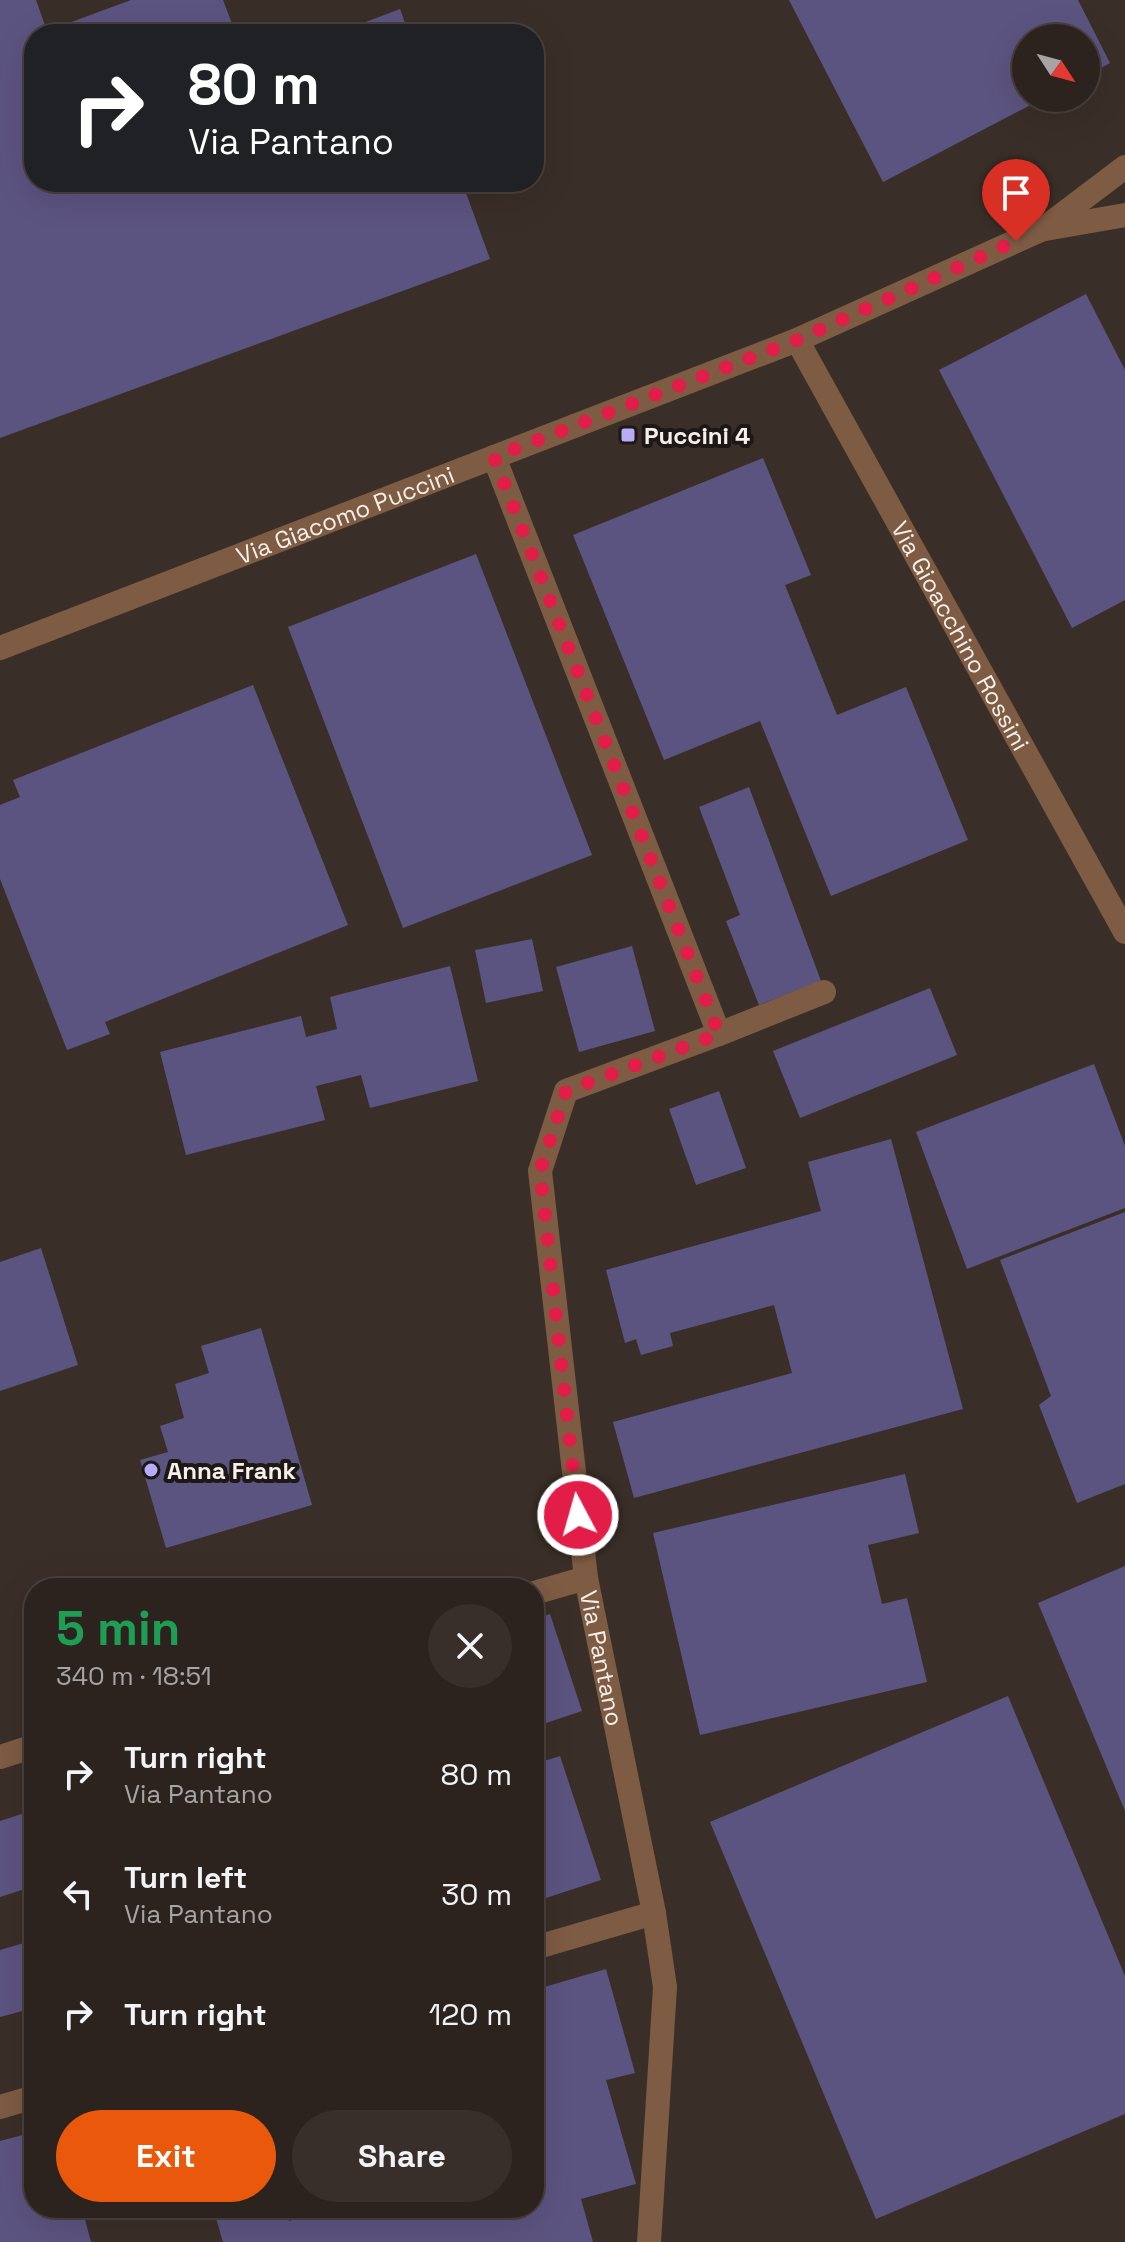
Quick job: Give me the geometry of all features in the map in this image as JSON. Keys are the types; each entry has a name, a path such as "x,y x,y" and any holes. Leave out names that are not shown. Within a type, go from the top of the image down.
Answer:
{"street":[{"name":"Via Giacomo Puccini","path":"0,648 797,340 1043,229 1125,167"},
{"name":"Via Giacomo Puccini","path":"1043,229 1125,215"},
{"name":"Via Gioacchino Rossini","path":"797,340 1125,932"},
{"path":"494,457 719,1034 824,992"},
{"name":"Via Pantano","path":"649,2242 665,1987 654,1913 586,1578 540,1171 566,1091 719,1034"},
{"path":"544,1590 586,1578"},
{"path":"0,1757 24,1749"},
{"path":"544,1945 654,1913"},
{"path":"0,2107 24,2100"}],"building":[{"path":"0,0 36,0 45,24 24,24 24,192 466,192 490,259 0,438"},
{"path":"131,0 223,0 232,24 66,24"},
{"path":"789,0 1078,0 1090,24 1012,24 1012,112 1017,112 883,182"},
{"path":"400,9 405,24 360,24"},
{"path":"1100,43 1110,63 1100,68"},
{"path":"1086,294 1125,370 1125,600 1072,628 939,370"},
{"path":"763,458 811,575 785,585 837,715 906,687 968,840 831,896 760,721 664,760 573,535"},
{"path":"476,554 592,855 403,928 288,627"},
{"path":"253,685 348,925 105,1022 110,1034 67,1050 0,879 0,805 20,797 13,780"},
{"path":"749,787 821,981 759,1005 726,921 740,915 699,807"},
{"path":"532,939 543,991 486,1003 475,950"},
{"path":"632,946 655,1031 579,1052 556,967"},
{"path":"450,966 478,1081 370,1108 361,1075 316,1086 325,1120 186,1155 160,1052 301,1016 306,1037 337,1029 330,997"},
{"path":"930,988 957,1055 800,1118 773,1051"},
{"path":"1094,1064 1125,1146 1125,1208 967,1269 916,1132"},
{"path":"719,1091 746,1168 696,1185 669,1109"},
{"path":"891,1139 963,1409 634,1498 613,1422 792,1373 774,1305 670,1333 673,1346 641,1355 636,1339 625,1343 606,1270 821,1211 808,1162"},
{"path":"1125,1212 1125,1484 1077,1503 1039,1405 1051,1396 1000,1260"},
{"path":"41,1248 78,1365 0,1391 0,1262"},
{"path":"261,1328 312,1505 166,1548 140,1460 168,1452 160,1426 184,1418 175,1384 209,1373 201,1346"},
{"path":"905,1474 919,1533 868,1545 882,1604 907,1598 927,1682 700,1735 653,1533"},
{"path":"1125,1566 1125,1811 1038,1603"},
{"path":"550,1614 582,1711 544,1724 544,1616"},
{"path":"1008,1696 1125,1976 1125,2114 876,2219 710,1822"},
{"path":"560,1756 601,1880 544,1899 544,1761"},
{"path":"24,1813 24,1889 0,1897 0,1821"},
{"path":"24,1943 24,2011 0,2017 0,1950"},
{"path":"606,1969 635,2073 606,2080 636,2184 581,2199 593,2242 223,2242 216,2218 288,2218 289,2221 299,2218 544,2218 544,1987"},
{"path":"24,2135 24,2218 85,2218 91,2242 0,2242 0,2141"}],"place":[{"name":"Puccini 4","path":"628,435"},
{"name":"Anna Frank","path":"151,1470"}],"route":[{"path":"578,1515 540,1171 566,1091 719,1034 494,457 797,340 1016,241"}]}
